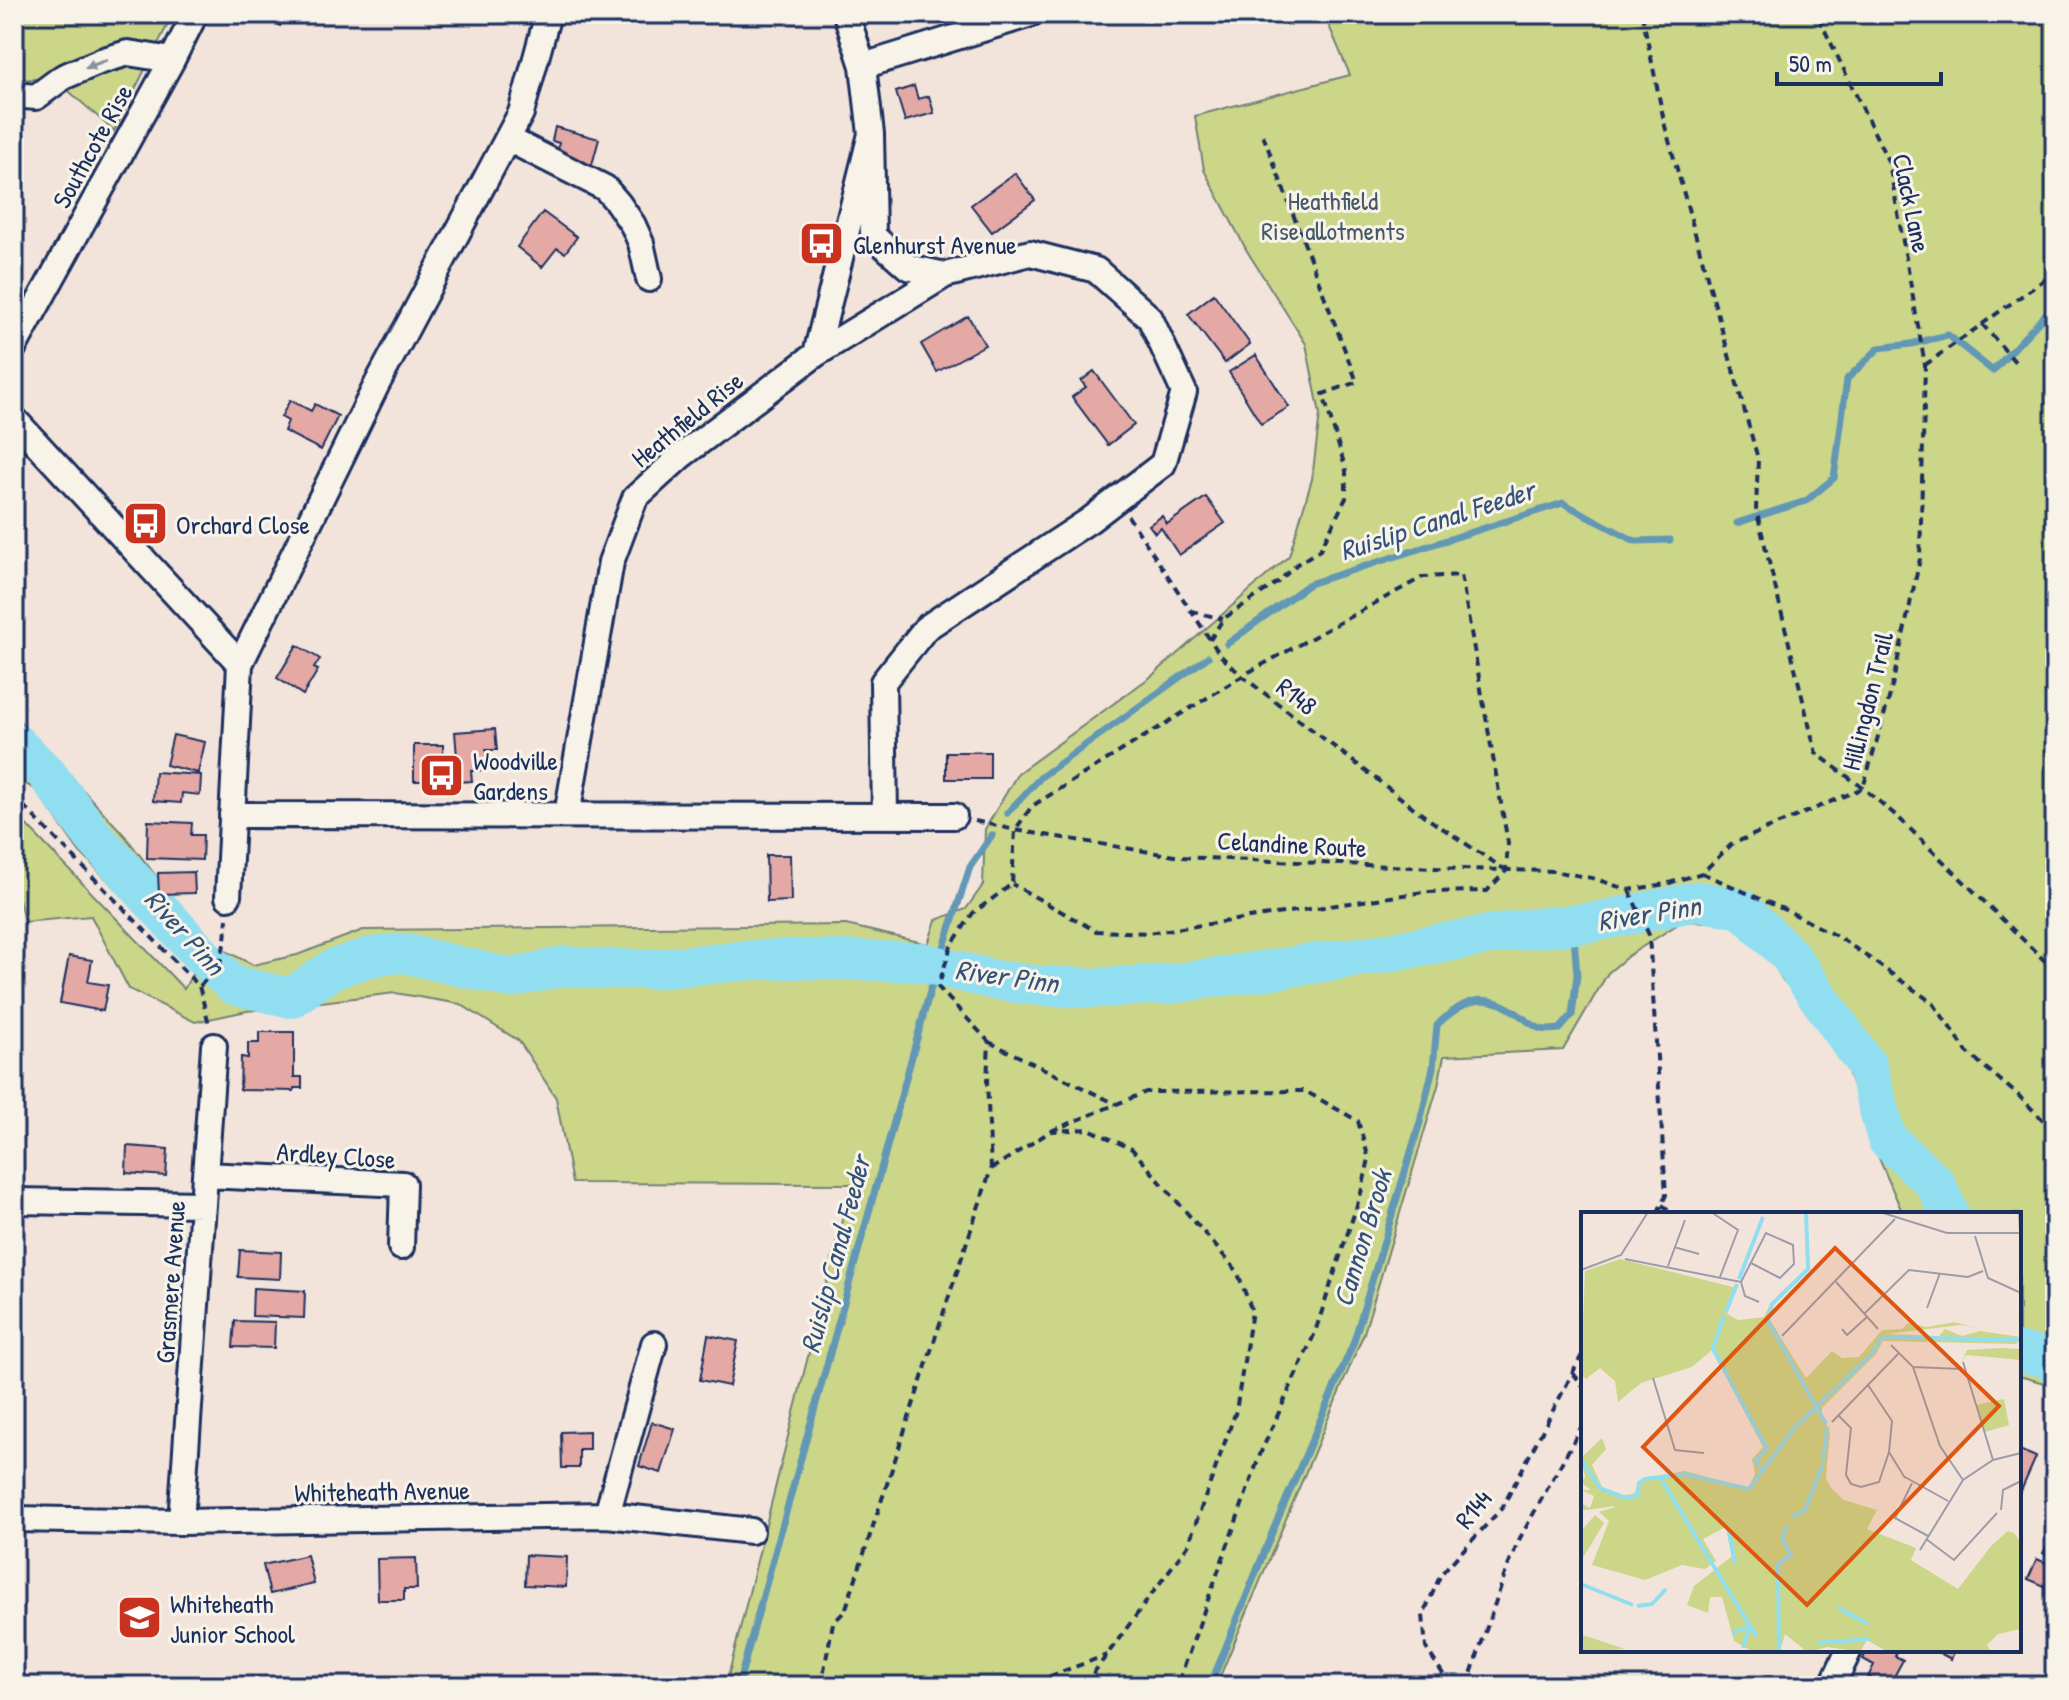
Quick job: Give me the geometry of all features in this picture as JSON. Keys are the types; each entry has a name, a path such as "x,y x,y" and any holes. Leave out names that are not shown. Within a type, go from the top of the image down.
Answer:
{"street":[{"name":"Southcote Rise","path":"14,347 195,14"},
{"path":"228,897 240,664 377,384 521,113 548,14"},
{"path":"846,14 863,66 871,134 873,236 908,267 945,275"},
{"path":"863,66 1031,14"},
{"path":"14,95 36,97 63,77 128,53 172,60"},
{"path":"816,354 871,134"},
{"path":"508,139 605,188 633,225 641,243 649,279"},
{"path":"816,354 945,275 1030,253 1096,270 1150,318 1184,392 1163,464 1090,520 926,628 883,682 885,816"},
{"name":"Heathfield Rise","path":"567,815 611,562 635,498 681,456 816,354"},
{"path":"14,419 240,664"},
{"path":"232,815 954,816"},
{"name":"Grasmere Avenue","path":"181,1522 214,1046"},
{"name":"Ardley Close","path":"205,1175 403,1184 401,1247"},
{"path":"14,1201 203,1204"},
{"path":"607,1515 654,1344"},
{"name":"Whiteheath Avenue","path":"14,1519 181,1522 607,1515 751,1531"},
{"path":"1832,1686 1848,1652"}],"path":[{"path":"1642,14 1665,126 1758,459 1756,509 1816,753 1899,818 2055,971"},
{"name":"Clack Lane","path":"1817,14 1889,163 1925,365"},
{"path":"1210,640 1223,619 1320,550 1346,498 1346,470 1323,394 1357,382 1263,135"},
{"path":"1925,365 2055,272"},
{"path":"1982,324 2015,361"},
{"name":"Hillingdon Trail","path":"1629,890 1666,884 1702,873 1732,844 1863,788 1890,695 1920,559 1925,365"},
{"name":"R148","path":"1118,499 1221,656 1242,676 1427,818 1506,871"},
{"path":"1461,575 1508,843 1506,871 1487,891 1424,892 1148,933 1096,931 1012,884 1015,830 1032,806 1242,676 1423,577 1461,575"},
{"path":"1191,611 1223,619"},
{"path":"14,796 199,986 214,1046"},
{"name":"Celandine Route","path":"954,816 1015,830 1181,857 1553,871 1592,878 1629,890"},
{"path":"1702,873 1842,939 1933,1003 1967,1052 2019,1096 2055,1132"},
{"path":"1012,884 973,913 951,946 938,987 989,1042 1116,1105"},
{"path":"1629,890 1649,935 1666,1195 1658,1212"},
{"path":"199,986 220,964 228,897"},
{"path":"821,1686 833,1623 845,1611 991,1169 987,1081 989,1042"},
{"path":"991,1169 1051,1131 1146,1092 1305,1091 1358,1121 1369,1159 1361,1193 1314,1335 1261,1452 1177,1686"},
{"path":"1051,1131 1089,1129 1132,1149 1237,1271 1252,1311 1236,1411 1188,1545 1084,1686"},
{"path":"1662,1205 1672,1212"},
{"name":"R144","path":"1451,1686 1426,1648 1423,1615 1441,1574 1502,1508 1581,1357"},
{"path":"1573,1373 1581,1383"},
{"path":"1467,1686 1520,1538 1581,1428"},
{"path":"1023,1686 1107,1655"}],"green space":[{"path":"14,14 173,14 114,131 54,78 14,80"},
{"name":"Heathfield Rise allotments","path":"1324,14 2055,14 2055,1386 2021,1377 2021,1212 1902,1212 1869,1135 1839,1044 1782,979 1764,946 1738,923 1683,921 1628,956 1608,973 1563,1050 1444,1056 1438,1086 1364,1333 1216,1686 713,1686 728,1677 851,1184 572,1183 556,1098 519,1041 460,1004 395,993 247,1011 195,1022 129,989 91,916 24,922 14,876 14,812 184,989 195,969 79,851 35,789 14,778 14,715 125,836 179,906 220,948 253,965 297,955 363,930 846,925 928,944 936,920 966,909 983,885 985,829 1018,773 1153,675 1289,556 1312,479 1320,414 1306,344 1247,251 1204,170 1195,116 1350,75"}],"building":[{"path":"259,14 288,14 280,26"},
{"path":"914,86 918,99 929,96 934,113 905,121 896,92"},
{"path":"555,127 599,139 590,172 556,155 559,143 552,141"},
{"path":"1015,173 1035,200 992,232 971,205"},
{"path":"543,212 577,237 565,253 557,248 542,267 517,247"},
{"path":"1214,294 1250,344 1225,363 1188,314"},
{"path":"968,316 985,345 937,372 921,344"},
{"path":"1256,355 1289,407 1261,424 1229,372"},
{"path":"1094,371 1134,425 1108,445 1072,397 1086,387 1081,381"},
{"path":"290,400 311,411 315,404 338,416 321,450 284,431 288,421 281,417"},
{"path":"1206,497 1225,523 1179,555 1161,528 1155,533 1149,525 1162,516 1167,524"},
{"path":"297,645 320,659 314,668 318,670 303,695 277,678"},
{"path":"495,729 497,750 486,750 487,770 471,771 472,781 459,782 455,732"},
{"path":"173,735 205,742 198,773 166,765"},
{"path":"414,745 443,745 444,775 429,775 430,781 414,781"},
{"path":"946,752 990,752 990,779 946,779"},
{"path":"155,772 201,775 200,795 182,793 181,803 153,801"},
{"path":"148,821 192,823 191,835 203,835 202,860 147,858"},
{"path":"766,855 790,855 791,901 767,902"},
{"path":"194,872 195,893 159,894 158,873"},
{"path":"69,956 92,960 88,982 108,985 103,1011 60,1003"},
{"path":"259,1032 294,1032 294,1077 302,1077 302,1088 294,1088 294,1091 240,1090 241,1057 248,1058 248,1043 259,1043"},
{"path":"127,1146 168,1149 166,1176 126,1173"},
{"path":"240,1250 281,1252 280,1279 238,1277"},
{"path":"253,1288 305,1291 304,1318 252,1316"},
{"path":"235,1321 275,1322 274,1348 233,1347"},
{"path":"708,1335 738,1341 729,1386 700,1380"},
{"path":"652,1422 675,1429 661,1473 639,1466"},
{"path":"589,1431 589,1449 579,1449 579,1468 562,1468 561,1432"},
{"path":"2021,1451 2036,1457 2021,1491"},
{"path":"2055,1514 2055,1538 2046,1534"},
{"path":"2048,1544 2055,1547 2055,1559 2043,1553"},
{"path":"307,1555 314,1584 270,1594 263,1565"},
{"path":"526,1555 567,1557 566,1587 525,1585"},
{"path":"416,1558 417,1589 404,1589 404,1600 378,1600 377,1559"},
{"path":"2037,1559 2055,1567 2049,1588 2028,1579"},
{"path":"1866,1652 1897,1652 1895,1656 1903,1660 1890,1684 1895,1686 1871,1686 1874,1680 1868,1677 1874,1665 1863,1659"},
{"path":"1938,1652 1954,1652 1951,1659"}],"waterway":[{"name":"Ruislip Canal Feeder","path":"1737,523 1806,501 1834,478 1847,379 1879,348 1948,335 1993,371 2055,304"},
{"name":"Ruislip Canal Feeder","path":"1227,644 1309,584 1563,503 1635,541 1670,540"},
{"name":"Ruislip Canal Feeder","path":"1007,813 1041,777 1208,657"},
{"name":"River Pinn","path":"14,742 46,773 94,837 204,958 234,985 291,998 333,969 370,957 403,953 510,978 565,966 652,969 794,959 921,962 994,980 1041,986 1098,988 1170,984 1519,930 1594,922 1698,901 1742,909 1789,955 1867,1066 1887,1139 1936,1184 1948,1212"},
{"name":"Ruislip Canal Feeder","path":"729,1686 740,1679 932,984 970,867 992,835"},
{"name":"Cannon Brook","path":"1210,1686 1353,1344 1420,1122 1433,1068 1437,1025 1464,1005 1483,1000 1504,1005 1541,1029 1560,1029 1572,1015 1577,975 1573,924"},
{"name":"River Pinn","path":"2021,1352 2048,1358 2055,1364"}],"place":[{"name":"Glenhurst Avenue","path":"822,244"},
{"name":"Orchard Close","path":"145,524"},
{"name":"Woodville Gardens","path":"442,775"},
{"name":"Whiteheath Junior School","path":"139,1618"}]}
